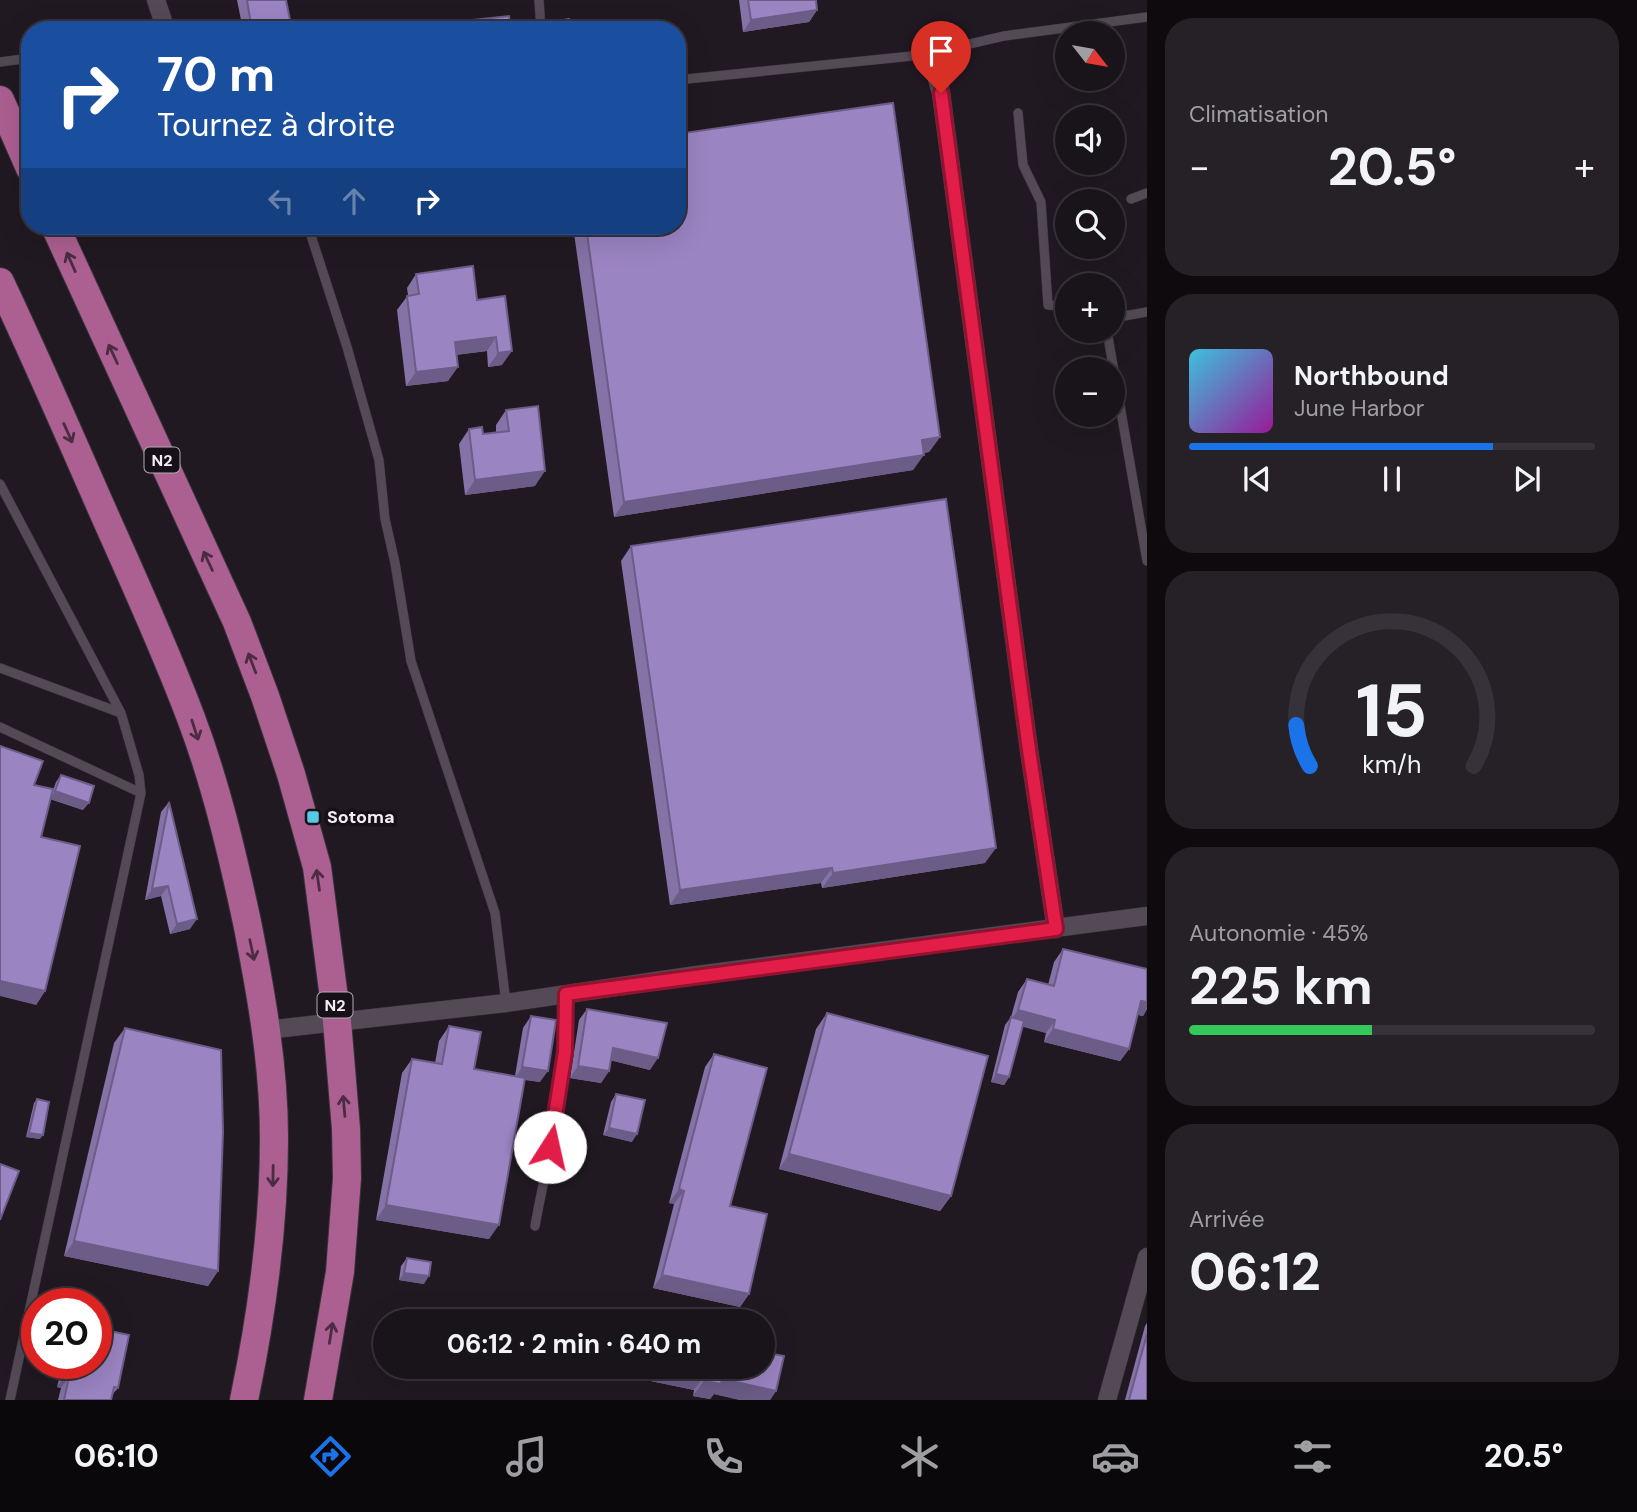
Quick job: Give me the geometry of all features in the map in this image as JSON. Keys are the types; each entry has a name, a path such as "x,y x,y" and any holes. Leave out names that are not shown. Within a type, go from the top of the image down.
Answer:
{"highway":[{"path":"0,100 21,147"},
{"name":"N2","path":"59,235 237,622 265,696 317,867 337,1021 346,1129 347,1178 340,1272 318,1400"},
{"path":"0,282 162,643 192,720 222,810 236,871 259,980 266,1030 274,1134 273,1195 259,1322 244,1400"}],"street":[{"path":"156,0 163,21"},
{"path":"922,55 933,64 941,93 1029,750 1056,929"},
{"path":"266,1030 506,1003 711,973 1147,916"},
{"path":"1107,1400 1147,1257"}],"lane":[{"path":"539,0 540,21"},
{"path":"686,79 922,55 1004,36 1147,17"},
{"path":"0,62 21,59"},
{"path":"1018,113 1023,165 1041,202 1048,305 1055,306"},
{"path":"1131,200 1147,192"},
{"path":"311,235 347,347 379,460 385,519 411,661 495,913 506,1003"},
{"path":"1125,316 1147,312"},
{"path":"1109,343 1147,561"},
{"path":"0,484 121,713 139,775 141,793 10,1400"},
{"path":"0,512 10,507"},
{"path":"0,668 121,713"},
{"path":"0,727 141,793"},
{"path":"536,1226 565,1052 566,994"}],"building":[{"path":"247,0 286,0 290,21 250,21"},
{"path":"748,0 816,0 817,10 751,20"},
{"path":"509,16 510,21 474,21"},
{"path":"893,103 940,437 922,440 924,455 624,502 587,235 686,235 686,133"},
{"path":"473,266 477,300 505,296 512,351 498,353 496,337 455,342 458,367 416,372 407,296 419,294 416,274"},
{"path":"538,406 545,471 475,480 469,429 482,427 483,434 509,431 506,410"},
{"path":"946,499 996,848 833,873 832,868 680,890 631,546"},
{"path":"0,746 43,761 34,785 53,789 41,837 80,846 45,991 0,981"},
{"path":"61,775 94,786 89,803 55,791"},
{"path":"169,802 197,919 177,924 168,886 152,889"},
{"path":"1063,949 1147,969 1147,1002 1141,1001 1129,1049 1053,1029 1055,1020 1018,1010 1027,979 1054,986"},
{"path":"587,1009 667,1023 658,1058 613,1048 609,1071 578,1066"},
{"path":"827,1013 988,1056 951,1196 789,1154"},
{"path":"531,1016 556,1020 548,1071 522,1067"},
{"path":"1011,1017 1024,1021 1009,1077 996,1074"},
{"path":"449,1026 481,1032 474,1069 525,1078 499,1225 386,1205 412,1059 442,1064"},
{"path":"125,1028 221,1050 223,1132 218,1271 74,1241"},
{"path":"714,1054 767,1068 730,1206 767,1214 749,1294 662,1275 684,1191 679,1189"},
{"path":"616,1094 645,1100 637,1134 609,1128"},
{"path":"37,1099 49,1102 43,1135 29,1133"},
{"path":"0,1164 19,1171 0,1220"},
{"path":"407,1258 431,1262 429,1276 404,1273"},
{"path":"112,1331 129,1335 118,1388 114,1387 111,1400 64,1400 69,1379 112,1379"},
{"path":"1147,1334 1147,1400 1129,1400"},
{"path":"775,1354 784,1356 776,1391 722,1379 775,1379"},
{"path":"704,1379 722,1379 721,1384"}],"place":[{"name":"Sotoma","path":"313,817"}],"route":[{"path":"550,1147 565,1052 566,994 1056,929 1029,750 941,93"}]}
